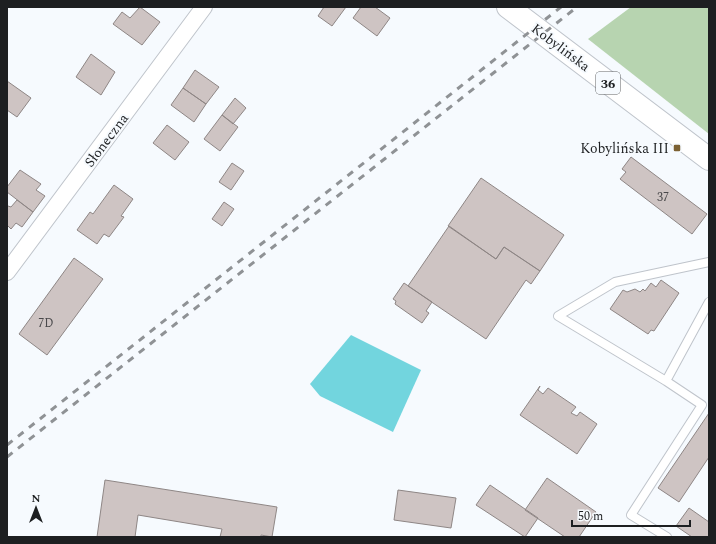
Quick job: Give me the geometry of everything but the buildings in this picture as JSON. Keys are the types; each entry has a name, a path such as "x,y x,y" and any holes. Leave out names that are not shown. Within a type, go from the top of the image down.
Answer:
{"main road":[{"name":"Kobylińska","path":"508,7 709,159"}],"street":[{"name":"Słoneczna","path":"7,272 204,7"}],"lane":[{"path":"667,537 630,515 702,405 666,381 558,316 616,282 709,262"},
{"path":"666,381 709,302"}],"green space":[{"path":"631,7 709,7 709,134 588,39"}],"water":[{"path":"351,335 421,370 393,432 320,396 310,384"}],"railway":[{"path":"7,445 561,7"},
{"path":"7,457 577,7"}],"place":[{"name":"Kobylińska III","path":"677,148"}]}
